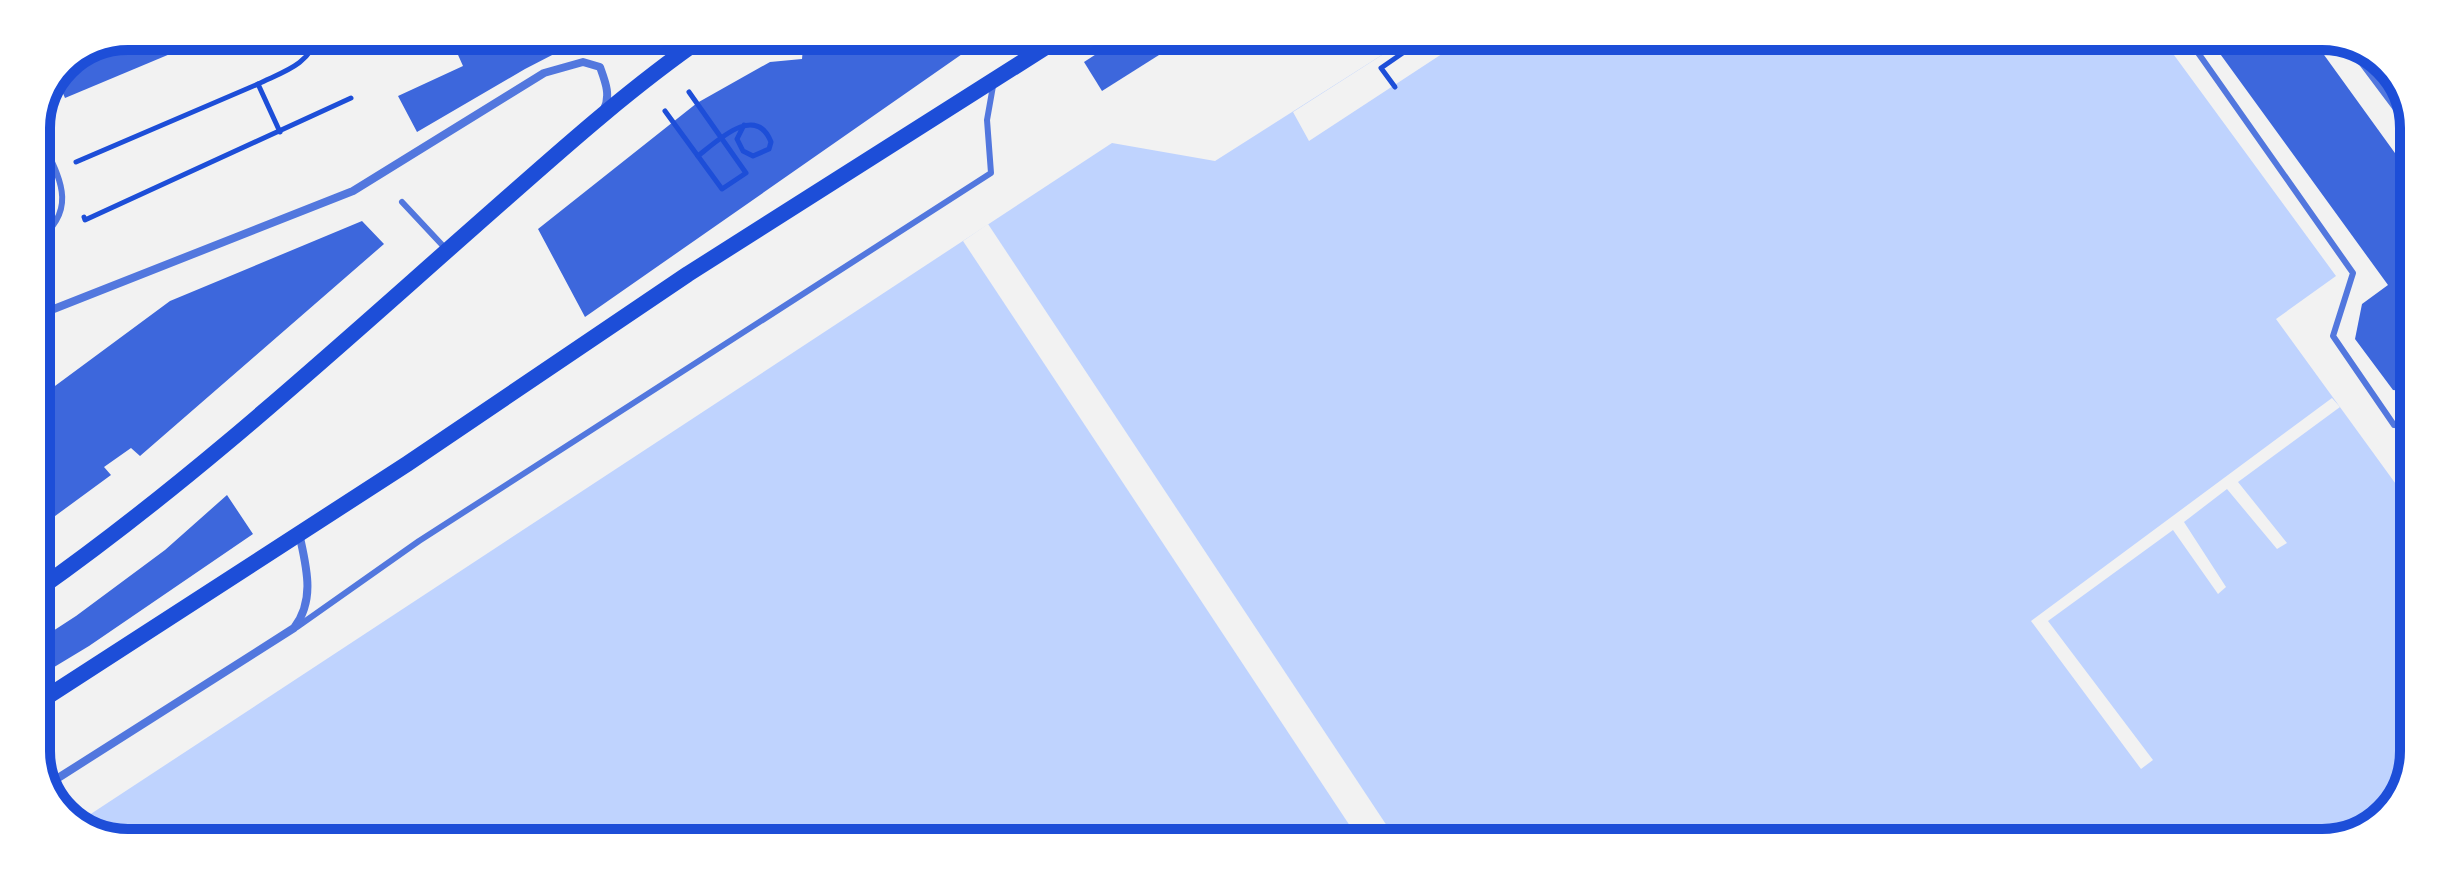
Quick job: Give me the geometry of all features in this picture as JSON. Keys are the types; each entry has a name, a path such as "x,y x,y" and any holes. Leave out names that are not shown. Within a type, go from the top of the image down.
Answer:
{"main road":[{"path":"50,581 167,494 598,120 686,50"},
{"path":"50,695 407,464 688,274 1040,50"}],"street":[{"path":"50,310 353,191 544,73 583,62 600,67 608,101 598,120"},
{"path":"56,780 294,628 304,613 308,599 306,566 299,532"}],"lane":[{"path":"2196,50 2353,273 2333,336 2394,425 2400,426"},
{"path":"2358,59 2398,111"},
{"path":"294,628 419,541 991,173 987,120 995,78"},
{"path":"50,161 63,192 62,212 50,230"},
{"path":"402,202 422,227 447,250"}],"path":[{"path":"63,168 301,64 312,50"},
{"path":"1395,87 1381,68 1407,50"},
{"path":"258,84 280,132"},
{"path":"665,111 722,189 746,173 689,92"},
{"path":"79,207 85,220 351,98"},
{"path":"698,156 721,137 744,125 754,123 765,130 771,142 769,149 753,156 743,151 737,139 744,125"}],"water":[{"path":"1390,50 2170,50 2336,276 2276,319 2400,490 2400,751 2392,786 2384,799 2365,816 2352,823 2322,829 128,829 103,825 86,817 1112,143 1215,161"}],"pier":[{"path":"1390,50 1448,50 1309,141 1293,112"},
{"path":"988,224 1389,829 1352,829 963,241"},
{"path":"2332,398 2340,407 2238,482 2287,543 2277,549 2227,489 2184,522 2226,587 2218,594 2173,530 2048,621 2153,760 2141,769 2031,621"}],"building":[{"path":"180,50 65,98 61,89 63,85 85,63 98,56 113,51"},
{"path":"456,50 562,50 417,132 398,96 463,66"},
{"path":"803,50 965,52 585,317 538,229 697,103 770,62 802,59"},
{"path":"1102,50 1167,50 1102,91 1084,62"},
{"path":"2217,50 2321,50 2400,160 2400,391 2393,390 2355,339 2362,304 2388,285"},
{"path":"362,221 384,244 140,456 131,448 104,467 111,475 50,520 50,390 170,301"},
{"path":"227,495 253,534 50,670 50,633 165,550"}]}
